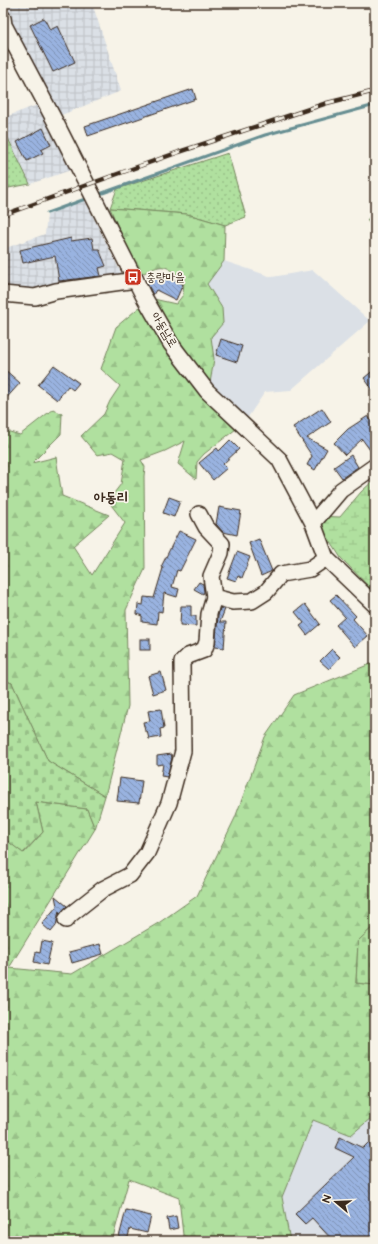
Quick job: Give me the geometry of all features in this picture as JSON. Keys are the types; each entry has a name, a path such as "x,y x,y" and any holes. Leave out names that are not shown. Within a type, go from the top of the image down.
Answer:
{"street":[{"name":"아동남로","path":"4,22 143,295 171,344 207,391 279,459 313,523 326,558 375,605"},
{"path":"3,294 35,297 56,291 136,280"},
{"path":"313,523 341,490 375,466"},
{"path":"66,920 70,915 103,889 130,876 147,853 169,803 183,751 182,662 188,656 204,650 207,642 209,614 214,597 211,576 221,553 222,544 206,527 198,514"},
{"path":"214,597 233,602 252,601 266,592 281,574 310,569 326,558"}],"shaded area":[{"path":"8,3 92,3 121,91 59,116 9,17"},
{"path":"37,105 71,170 30,184 3,128 3,118"},
{"path":"85,200 124,279 32,291 3,286 3,249 45,234 47,215"},
{"path":"224,261 272,277 313,270 370,321 291,390 265,392 246,420 210,383 214,359 211,337 223,323 222,308 207,284"},
{"path":"375,1112 375,1241 290,1241 282,1197 313,1120 351,1135 371,1118"}],"green space":[{"path":"3,128 30,184 3,189"},
{"path":"228,153 246,217 225,225 187,214 110,208 117,189"},
{"path":"110,208 187,214 225,225 224,261 207,284 222,308 223,323 211,337 214,359 210,383 197,374 149,298 176,304 183,295 184,280 173,271 165,267 157,267 144,273 136,270"},
{"path":"375,211 375,231 367,220"},
{"path":"142,305 236,429 204,454 197,462 196,479 178,464 185,441 165,451 141,460 145,467 145,569 126,610 128,706 105,796 48,761 12,683 3,680 3,430 20,435 53,409 62,414 61,434 32,463 56,457 62,496 109,515 73,546 92,575 125,523 108,501 121,484 125,459 113,452 97,455 81,436 104,414 110,401 120,386 101,369 116,327"},
{"path":"375,479 375,593 341,558 314,516 340,517 361,492"},
{"path":"375,662 375,925 358,941 356,983 375,985 375,1112 371,1118 351,1135 313,1120 282,1197 290,1241 194,1241 183,1235 179,1198 129,1179 112,1241 3,1241 3,836 24,853 43,832 36,802 87,809 95,829 9,968 72,974 160,922 197,896 235,818 265,737 294,695"},
{"path":"3,680 12,683 48,761 105,796 95,829 87,809 36,802 43,832 23,853 3,836"},
{"path":"375,925 375,985 356,983 358,941"}],"building":[{"path":"44,18 50,30 58,26 75,62 53,72 30,25"},
{"path":"193,89 196,99 88,136 85,126"},
{"path":"43,128 51,145 41,150 43,153 27,161 17,142"},
{"path":"71,238 71,241 92,238 94,249 99,249 106,266 99,268 101,276 59,281 55,256 23,263 20,250"},
{"path":"157,272 183,284 176,300 156,290 153,295 147,283 151,274 155,276"},
{"path":"221,339 242,346 237,362 216,355"},
{"path":"54,365 79,383 73,390 68,386 57,400 38,385"},
{"path":"3,368 20,383 3,402"},
{"path":"375,369 375,393 364,378"},
{"path":"322,408 331,422 307,438 327,449 315,470 307,465 312,456 293,427"},
{"path":"368,416 375,426 375,457 362,439 345,455 334,443 348,429"},
{"path":"230,440 239,449 223,464 227,468 213,480 199,463 217,448 219,451"},
{"path":"351,455 358,467 342,478 334,467"},
{"path":"169,497 180,501 174,517 163,513"},
{"path":"219,507 241,511 237,535 223,532 216,524"},
{"path":"179,531 196,539 180,571 177,570 172,587 179,589 177,597 164,593 162,612 158,611 157,624 142,622 142,616 137,614 138,604 143,605 144,597 154,598 163,568 161,567"},
{"path":"259,539 272,571 261,576 249,543"},
{"path":"237,552 250,557 242,578 238,576 236,581 227,578"},
{"path":"199,582 203,584 203,594 194,589"},
{"path":"336,595 356,616 353,619 368,636 355,647 336,625 345,617 330,600"},
{"path":"305,604 320,624 307,635 300,626 304,623 295,612"},
{"path":"181,606 191,606 191,616 196,616 196,626 180,625"},
{"path":"220,608 225,609 220,622 226,622 224,648 215,647"},
{"path":"140,639 150,639 150,650 140,650"},
{"path":"332,649 340,657 329,669 320,661"},
{"path":"161,672 166,690 153,694 148,676"},
{"path":"161,709 164,728 160,729 161,737 149,739 143,722 150,721 148,711"},
{"path":"171,754 172,758 167,777 161,776 163,764 157,765 157,756"},
{"path":"120,778 142,781 139,803 117,801"},
{"path":"55,896 67,906 59,914 59,911 56,926 51,932 42,924 57,906"},
{"path":"42,941 52,943 47,965 34,962 36,952 40,953"},
{"path":"100,944 103,954 72,963 69,952"},
{"path":"340,1137 363,1148 368,1143 375,1150 375,1238 372,1241 333,1241 312,1218 305,1224 295,1214 354,1157 335,1148"},
{"path":"126,1210 151,1216 147,1233 130,1229 127,1241 118,1241"},
{"path":"176,1216 178,1228 169,1230 167,1218"}],"waterway":[{"path":"97,195 265,135 375,105"},
{"path":"47,213 88,198"}],"railway":[{"path":"3,215 179,152 327,103 375,91"}],"place":[{"name":"충량마을","path":"133,277"}],"district":[{"name":"아동리","path":"111,497"}]}
